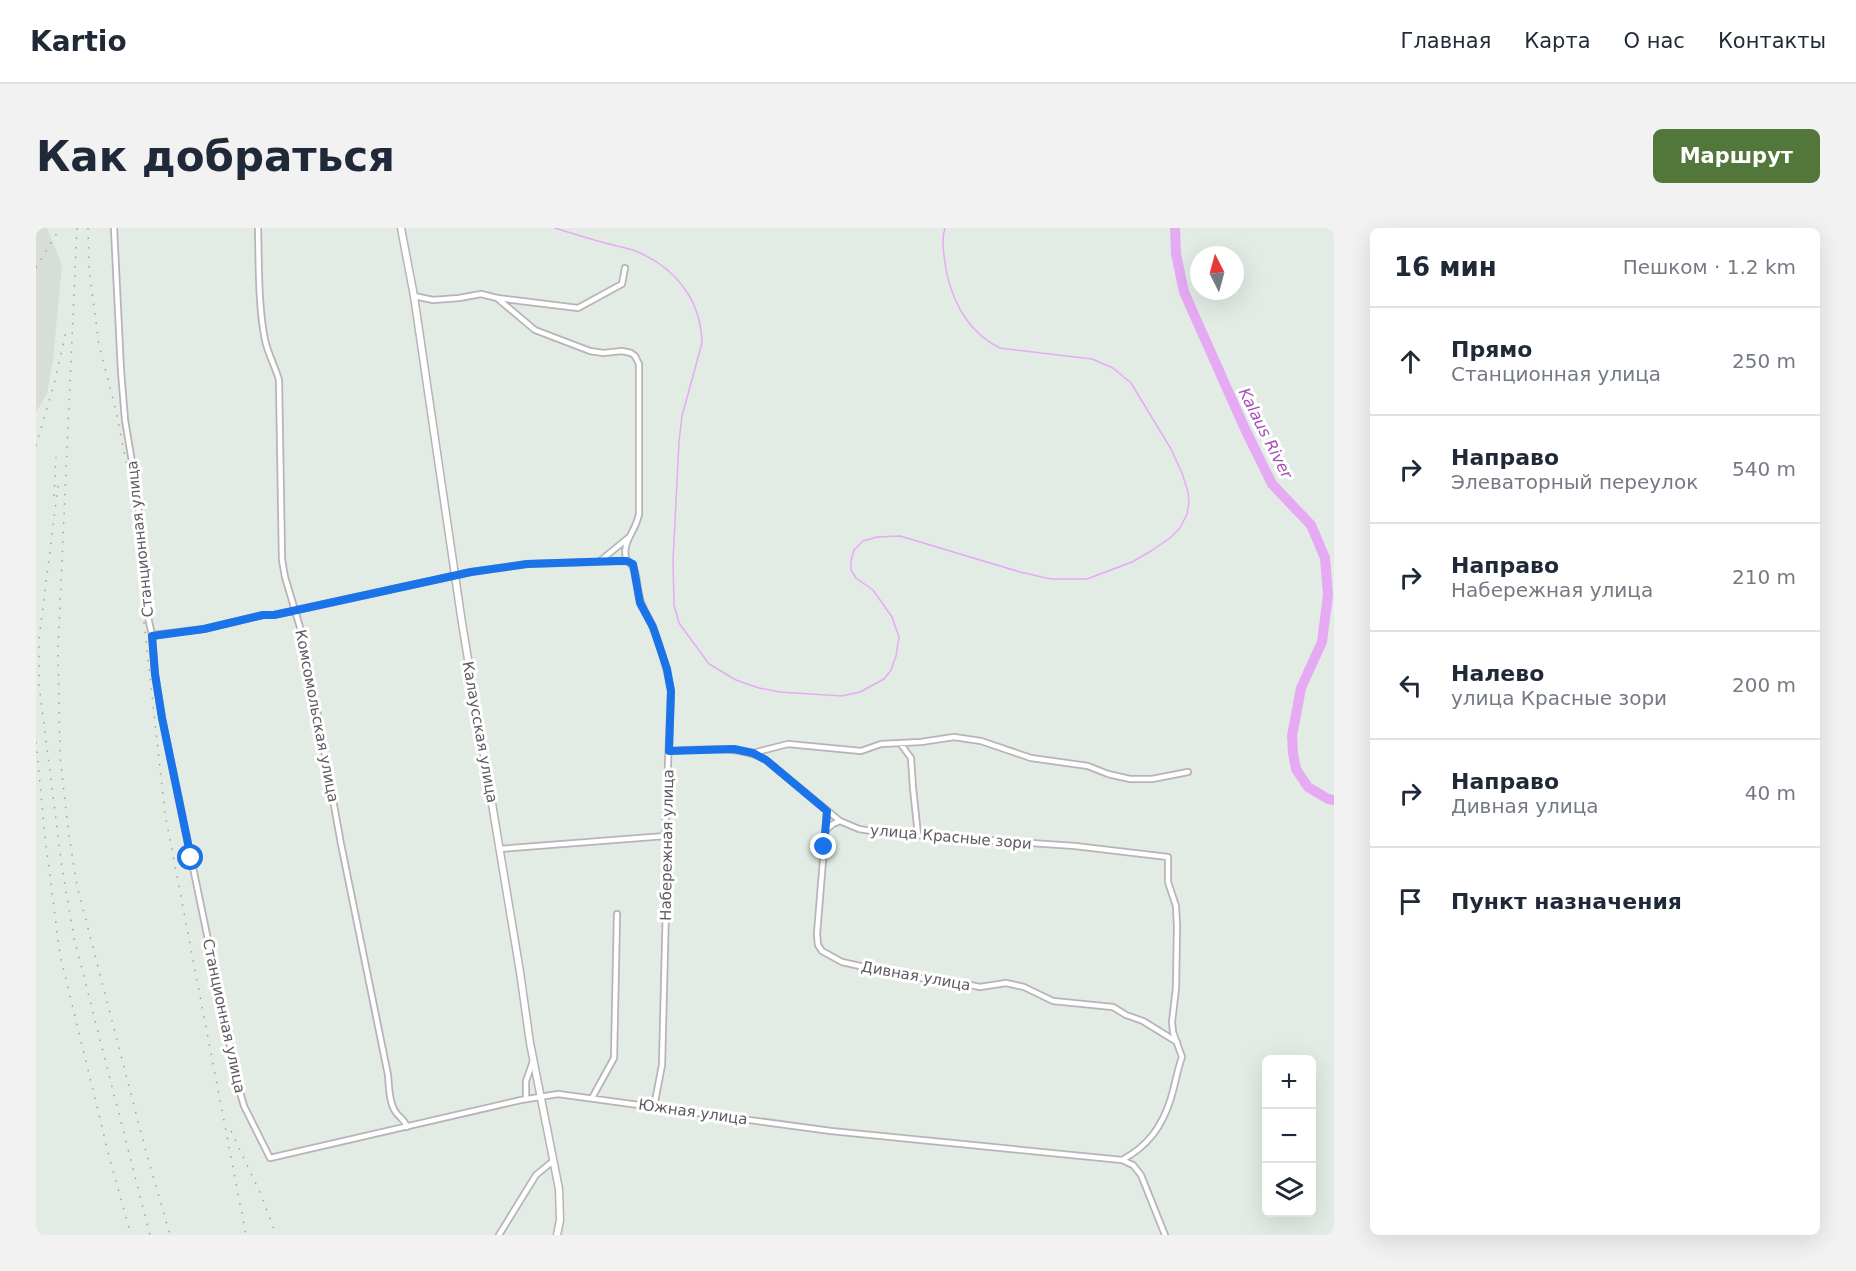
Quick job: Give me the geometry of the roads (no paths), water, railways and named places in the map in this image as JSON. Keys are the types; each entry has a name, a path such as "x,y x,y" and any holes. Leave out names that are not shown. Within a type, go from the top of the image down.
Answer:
{"street":[{"name":"Станционная улица","path":"114,228 125,420 135,479 148,617 162,718 239,1089 244,1106 270,1158"},
{"name":"Комсомольская улица","path":"258,228 265,340 279,380 282,560 305,644 343,854 391,1095 395,1111 404,1119 407,1127"},
{"name":"Калаусская улица","path":"401,228 414,296 462,623 499,849 534,1059 554,1160 560,1204 557,1235"},
{"path":"414,296 433,300 481,294 578,308 622,284 625,268"},
{"name":"Набережная улица","path":"497,298 535,330 597,352 626,351 638,360 640,373 638,389 639,507 637,522 624,549 627,561 633,564 635,569 640,603 653,627 667,669 671,691 665,836 667,868 662,1065 654,1107"},
{"path":"600,561 629,537"},
{"path":"152,636 204,629 456,574 527,564 627,561"},
{"path":"753,753 788,744 861,751 880,744 962,737 981,741 1021,756 1088,766 1130,779 1152,779 1188,772"},
{"path":"900,743 911,758 918,835"},
{"name":"улица Красные зори","path":"669,751 734,749 753,753 766,760 840,821 867,830 1075,846 1168,857 1168,882 1176,906 1177,966 1172,1022 1177,1042"},
{"name":"Дивная улица","path":"827,811 817,934 818,945 825,954 842,962 913,978 940,979 980,987 1006,983 1024,987 1053,1001 1113,1007 1143,1021 1177,1042"},
{"path":"826,831 832,824 840,821"},
{"path":"499,849 665,836"},
{"path":"592,1098 614,1058 617,914"},
{"path":"1122,1160 1137,1152 1147,1143 1169,1103 1182,1057 1177,1042"},
{"path":"526,1099 526,1081 534,1059"},
{"name":"Южная улица","path":"270,1158 526,1099 558,1094 831,1131 1122,1160"},
{"path":"499,1235 536,1175 554,1160"},
{"path":"1122,1160 1133,1165 1141,1175 1165,1235"}],"waterway":[{"path":"555,228 630,249 654,260 666,268 685,289 697,314 702,343 682,416 679,442 673,561 674,605 679,623 709,664 736,680 780,692 842,696 860,692 884,679 891,670 899,637 892,617 873,590 856,578 851,570 854,550 863,541 877,537 900,536 1020,572 1051,579 1087,579 1132,562 1151,551 1180,528 1187,514 1188,492 1182,473 1171,449 1131,383 1113,368 1092,359 1000,348 977,332 960,310 954,297 943,249 945,228"},
{"name":"Kalaus River","path":"1175,228 1176,254 1184,292 1245,429 1272,484 1311,525 1325,558 1328,595 1322,642 1301,688 1292,736 1296,769 1308,787 1334,800"}],"railway":[{"path":"36,268 60,228"},
{"path":"77,228 58,649 60,756 77,886 170,1235"},
{"path":"88,228 89,269 99,345 116,411 127,467 165,814 246,1235"},
{"path":"36,446 56,377 67,327"},
{"path":"54,496 56,457"},
{"path":"58,486 39,639 39,685 62,868 74,938 150,1235"},
{"path":"36,742 60,955 110,1160 131,1235"},
{"path":"231,1131 262,1197 276,1235"}]}
